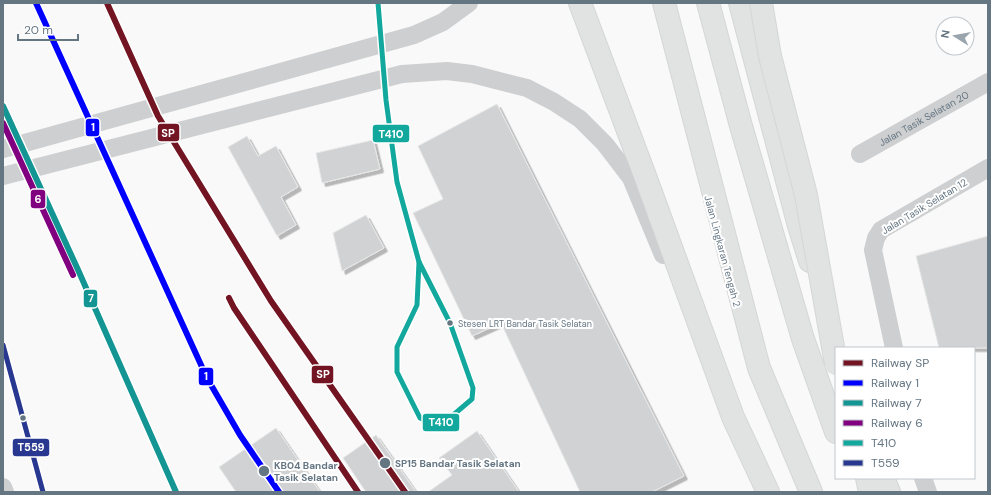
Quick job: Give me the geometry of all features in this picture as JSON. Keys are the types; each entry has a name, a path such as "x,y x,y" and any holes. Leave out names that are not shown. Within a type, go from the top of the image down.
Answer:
{"highway":[{"path":"580,3 733,417 768,492"},
{"name":"Jalan Lingkaran Tengah 2","path":"654,3 737,304 775,415 810,492"},
{"path":"664,3 759,368 810,492"},
{"path":"708,3 741,126 803,339 835,429"},
{"path":"740,3 795,209 838,347"},
{"path":"761,3 770,56 806,195 835,360"},
{"path":"856,479 862,492"},
{"path":"866,479 870,492"},
{"path":"883,479 889,492"}],"street":[{"path":"3,149 414,35 443,22 469,3"},
{"path":"3,176 402,74 447,71 472,74 527,88 554,102 580,119 605,144 631,178 733,417"},
{"name":"Jalan Tasik Selatan 20","path":"860,154 988,82"},
{"name":"Jalan Tasik Selatan 12","path":"894,347 873,250 876,238 881,230 988,168"},
{"path":"923,479 928,492"},
{"path":"3,487 5,492"}],"building":[{"path":"497,104 684,476 652,492 580,492 501,323 472,336 413,213 443,199 418,146"},
{"path":"247,136 258,156 276,146 298,187 281,197 296,225 277,236 228,147"},
{"path":"373,140 380,169 322,183 316,153"},
{"path":"366,215 384,248 342,271 333,233"},
{"path":"988,236 988,348 939,347 916,256"},
{"name":"KB04 Bandar Tasik Selatan","path":"276,428 320,492 236,492 219,467"},
{"name":"SP15 Bandar Tasik Selatan","path":"477,431 519,492 428,492 452,475 439,458"},
{"name":"SP15 Bandar Tasik Selatan","path":"376,435 416,492 366,492 343,458"}],"rail line":[{"name":"1","path":"36,3 207,378 240,435 279,492"},
{"name":"SP","path":"107,3 158,116 271,301 405,492"},
{"name":"7","path":"3,106 79,272 176,492"},
{"name":"6","path":"3,123 73,275"},
{"name":"SP","path":"229,298 234,308 358,492"}],"transit line":[{"name":"T410","path":"378,3 386,100 397,182 419,262"},
{"name":"T410","path":"419,262 450,323 473,388 472,399 445,422 431,423 420,418 397,372 397,347 417,305 419,262"},
{"name":"T559","path":"3,345 43,492"}],"place":[{"name":"Stesen LRT Bandar Tasik Selatan","path":"450,323"},
{"name":"SP15 Bandar Tasik Selatan","path":"385,463"},
{"name":"KB04 Bandar Tasik Selatan","path":"264,471"}]}
